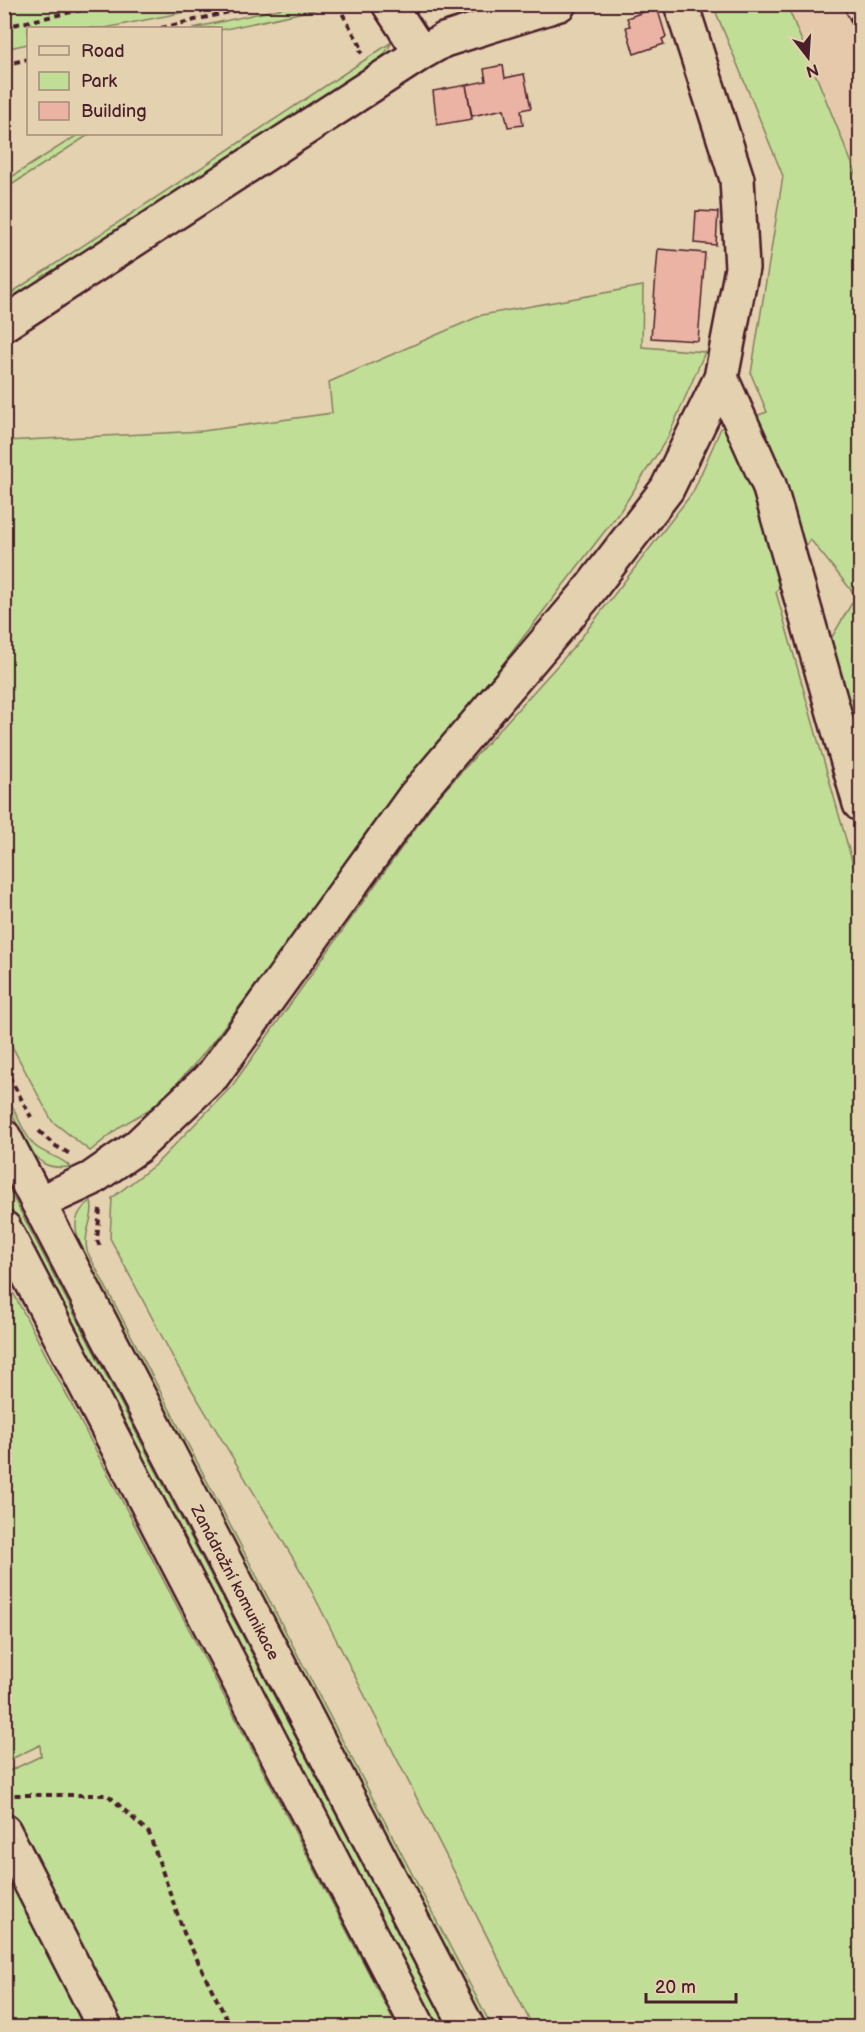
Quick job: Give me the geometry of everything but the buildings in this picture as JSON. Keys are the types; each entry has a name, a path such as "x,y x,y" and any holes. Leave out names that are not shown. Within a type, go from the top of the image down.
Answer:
{"street":[{"path":"389,4 421,53"},
{"path":"4,324 421,53 444,40 559,4"},
{"path":"39,1203 91,1179 136,1147 213,1075 415,796 585,597 667,489 721,378 742,268 737,179 681,4"},
{"path":"721,378 769,484 861,804"},
{"name":"Zanádražní komunikace","path":"4,1137 468,2028"},
{"path":"4,1228 418,2028"},
{"path":"4,1831 105,2028"}],"path":[{"path":"4,27 85,7 107,4"},
{"path":"165,27 263,4"},
{"path":"339,4 342,14"},
{"path":"4,65 27,59"},
{"path":"4,1067 39,1132 54,1145 77,1158"},
{"path":"4,1795 108,1795 149,1833 184,1933 231,2028"}],"shaded area":[{"path":"787,5 860,5 860,183 856,168"}],"green space":[{"path":"5,4 221,4 110,27 27,27 27,44 5,49"},
{"path":"297,5 332,5 222,30 222,27 198,27"},
{"path":"713,5 787,5 860,183 860,762 829,642 856,596 810,539 776,592 860,889 860,2027 533,2027 305,1578 177,1365 110,1238 112,1198 156,1164 232,1086 434,802 574,647 693,492 721,428 767,412 751,374 783,176"},
{"path":"392,42 384,55 373,65 5,307 5,297"},
{"path":"77,135 88,135 5,189 5,181"},
{"path":"643,286 642,347 705,352 668,437 621,510 200,1058 158,1104 121,1126 90,1151 52,1121 5,1033 5,441 203,431 332,413 329,382 482,315"},
{"path":"5,1089 22,1127 34,1145 62,1160 70,1167 49,1166 37,1158 17,1124 5,1098"},
{"path":"4,1180 447,2027 434,2027 5,1202"},
{"path":"91,1201 92,1214 86,1237 87,1251 492,2027 485,2027 84,1254 76,1232 76,1225 79,1213"},
{"path":"4,1275 397,2027 122,2027 37,1860 5,1803 5,1773 41,1756 40,1745 5,1762"},
{"path":"4,1863 90,2027 5,2027"}],"railway":[{"path":"845,4 860,34"}]}
